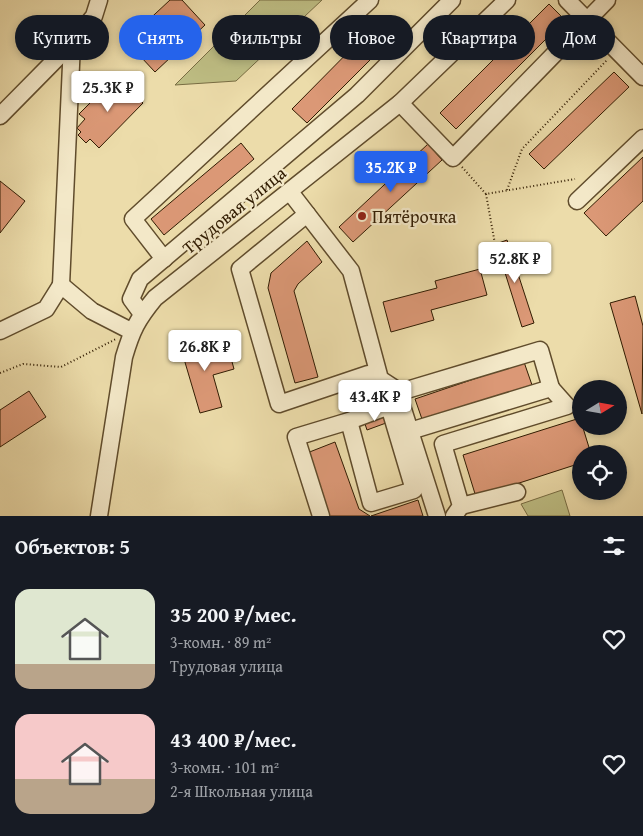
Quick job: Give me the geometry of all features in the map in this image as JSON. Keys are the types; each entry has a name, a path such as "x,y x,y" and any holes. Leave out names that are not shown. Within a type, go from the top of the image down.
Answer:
{"street":[{"path":"94,15 99,0"},
{"path":"164,259 133,219 370,0"},
{"path":"142,314 131,299 140,279 357,95 452,0"},
{"name":"Трудовая улица","path":"99,516 124,357 131,331 142,314 155,298 400,103 507,0"},
{"path":"567,0 581,15"},
{"path":"593,15 607,0"},
{"path":"616,50 643,77"},
{"path":"0,116 55,60"},
{"path":"0,331 46,309 61,285 71,60"},
{"path":"400,103 453,158 549,60"},
{"path":"577,201 643,138"},
{"path":"290,192 351,270 380,379 400,392 540,350 551,388 567,406 443,444 457,511 517,492"},
{"path":"307,214 240,270 280,404 368,374"},
{"path":"61,285 92,310 131,331"},
{"path":"410,431 551,388"},
{"path":"401,403 410,431 421,488"},
{"path":"321,516 296,438 389,406 421,488 437,516"},
{"path":"349,421 372,503 421,488"}],"path":[{"path":"507,190 522,149 616,50"},
{"path":"453,158 486,194 495,244 494,253"},
{"path":"486,194 575,179"},
{"path":"0,373 23,364 61,367 131,331"}],"green space":[{"path":"260,0 322,0 306,15 245,15"},
{"path":"212,48 212,60 258,60 236,81 175,85"},
{"path":"562,490 570,516 528,516 521,504"}],"building":[{"path":"170,0 182,0 196,15 154,15"},
{"path":"549,4 560,15 545,15 545,40 535,50 535,18"},
{"path":"144,60 168,60 155,72"},
{"path":"340,60 370,60 307,123 292,109"},
{"path":"493,60 525,60 456,129 440,113"},
{"path":"614,72 629,87 544,169 529,154"},
{"path":"116,77 143,103 99,148 90,139 86,143 78,135 81,132 77,128 85,119 79,114"},
{"path":"241,143 254,159 164,235 151,219"},
{"path":"428,144 442,160 353,242 339,227"},
{"path":"643,157 643,201 606,236 584,213"},
{"path":"0,181 25,201 0,233"},
{"path":"507,240 534,323 522,327 496,244"},
{"path":"307,241 322,262 298,284 294,291 318,377 295,383 268,288 271,273"},
{"path":"480,269 487,295 431,310 434,320 391,332 383,302 437,288 435,281"},
{"path":"635,296 643,326 642,414 610,303"},
{"path":"200,336 206,357 229,351 234,369 213,375 222,407 200,413 179,342"},
{"path":"524,362 532,385 423,422 415,399"},
{"path":"29,391 46,417 0,447 0,410"},
{"path":"383,414 386,423 367,430 364,421"},
{"path":"572,421 572,435 585,435 588,445 572,445 572,466 476,497 463,455"},
{"path":"335,442 359,509 370,516 329,516 307,453"},
{"path":"418,500 423,516 371,516"}],"place":[{"name":"Пятёрочка","path":"362,216"}]}
